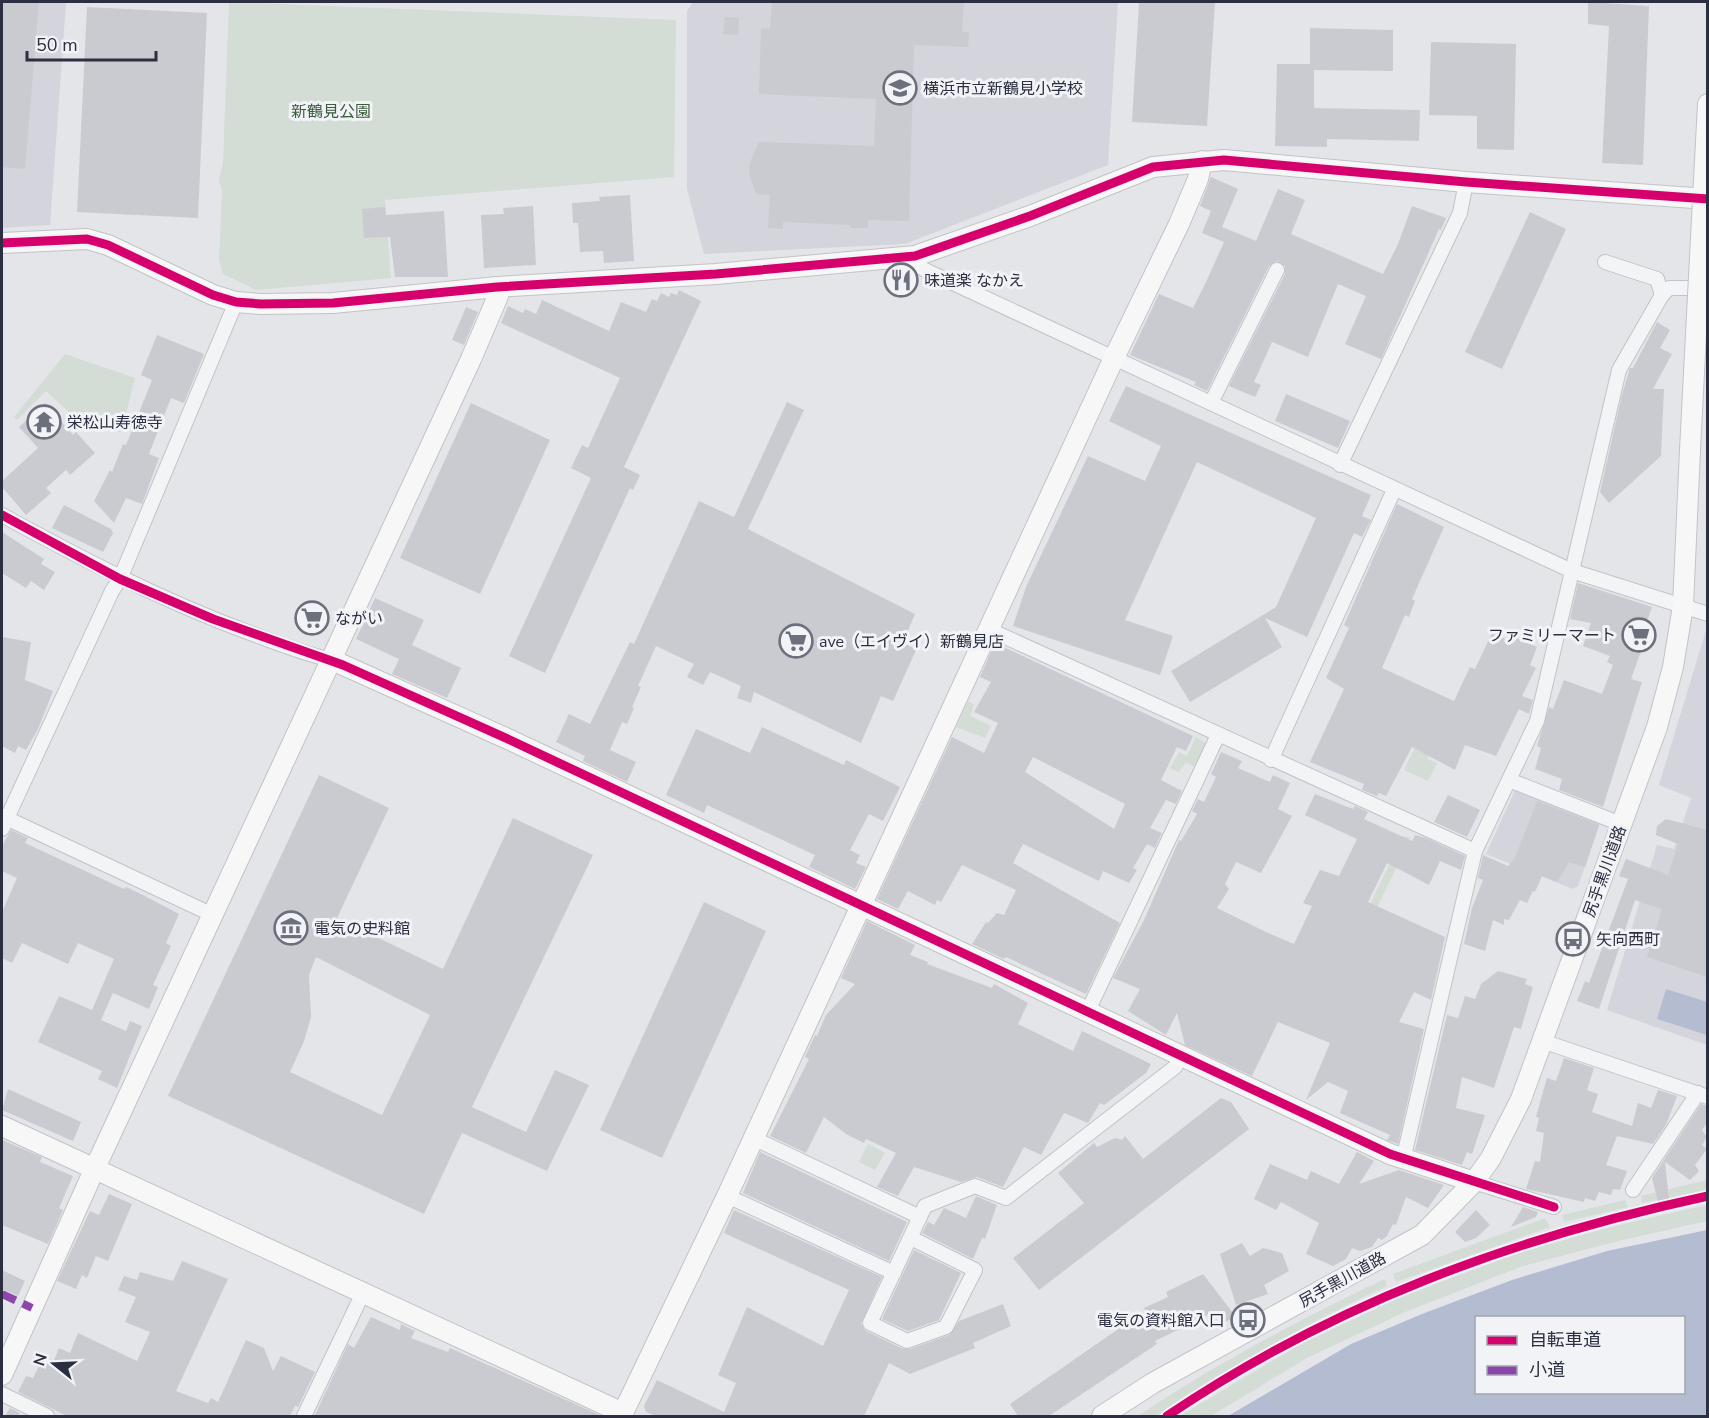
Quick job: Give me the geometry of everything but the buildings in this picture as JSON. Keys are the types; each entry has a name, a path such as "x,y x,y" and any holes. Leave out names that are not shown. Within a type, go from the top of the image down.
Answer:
{"street":[{"name":"尻手黒川道路","path":"1102,1416 1209,1352 1422,1235 1474,1182 1491,1158 1521,1099 1657,727 1673,667 1683,606 1705,199 1707,104"},
{"path":"2,243 87,239 108,245 213,295 236,302 333,303 497,287 716,274 915,256 1030,216 1153,167 1202,161 1224,160 1466,182 1705,199"},
{"path":"2,1126 625,1415 1114,358 1179,224 1198,178 1202,161"},
{"path":"1340,465 1460,213 1466,182"},
{"path":"915,256 920,267 927,271 1572,571 1707,614"},
{"path":"1605,262 1657,279 1662,295"},
{"path":"1211,403 1277,270"},
{"path":"2,1375 95,1168 471,359 498,296 497,287"},
{"path":"1403,1160 1475,851 1537,721 1619,370 1662,295 1669,288 1707,288"},
{"path":"213,915 3,821 112,591 120,579 236,302"},
{"path":"1271,760 1394,490"},
{"path":"2,515 120,579 213,619 313,656 332,660 1403,1160 1554,1207"},
{"path":"990,630 1475,851"},
{"path":"1087,1013 1218,735"},
{"path":"1509,780 1621,824"},
{"path":"1542,1041 1702,1095 1633,1190"},
{"path":"911,1238 975,1270 946,1326 907,1341 870,1323 925,1206 975,1186 1006,1198 1175,1067 1180,1057"},
{"path":"753,1138 920,1217"},
{"path":"727,1196 894,1273"},
{"path":"304,1416 363,1293"},
{"path":"2,1394 47,1416"}],"shaded area":[{"path":"2,2 66,2 50,225 2,228"},
{"name":"横浜市立新鶴見小学校","path":"693,2 1118,2 1108,165 905,244 704,254 687,189 687,11"},
{"path":"1707,627 1707,1045 1607,1010 1657,845 1674,849 1691,798 1659,785"},
{"path":"1516,788 1601,821 1578,886 1573,889 1486,854"}],"green space":[{"name":"新鶴見公園","path":"229,2 676,20 674,177 385,200 391,278 256,290 223,274 219,260 222,192 219,179 223,163"},
{"path":"65,354 135,378 121,433 69,412 46,391 17,420 14,417"},
{"path":"968,701 974,705 970,716 991,726 985,738 956,727"},
{"path":"1196,737 1206,744 1194,767 1186,762 1179,772 1170,768 1179,752 1187,756"},
{"path":"1420,737 1435,743 1427,759 1437,763 1428,781 1404,770"},
{"path":"1403,836 1411,838 1350,962 1344,958"},
{"path":"868,1144 885,1153 875,1170 859,1162"},
{"path":"1707,1180 1707,1190 1642,1203 1641,1196"},
{"path":"1625,1200 1628,1207 1564,1222 1562,1215"},
{"path":"1707,1205 1707,1221 1523,1266 1405,1312 1307,1358 1211,1416 1180,1416 1301,1344 1399,1298 1520,1252 1615,1226"},
{"path":"1545,1218 1550,1227 1396,1282 1393,1274"},
{"path":"1385,1279 1387,1286 1269,1346 1156,1416 1138,1416 1259,1343"}],"water":[{"path":"1666,989 1707,1002 1707,1035 1657,1019"},
{"path":"1707,1230 1707,1416 1228,1416 1351,1344 1512,1280 1607,1251"}],"marked path":[{"path":"2,1294 32,1308"}],"cycle path":[{"path":"2,243 87,239 108,245 213,295 236,302 333,303 497,287 716,274 915,256 1030,216 1153,167 1224,160 1466,182 1708,199"},
{"path":"2,515 120,579 213,619 343,665 510,740 1390,1154 1554,1207"},
{"path":"1167,1416 1230,1376 1294,1340 1359,1308 1426,1280 1564,1232 1708,1196"}],"place":[{"name":"横浜市立新鶴見小学校","path":"900,88"},
{"name":"味道楽 なかえ","path":"901,280"},
{"name":"栄松山寿徳寺","path":"44,422"},
{"name":"ながい","path":"312,618"},
{"name":"ファミリーマート","path":"1639,635"},
{"name":"ave（エイヴイ）新鶴見店","path":"796,641"},
{"name":"電気の史料館","path":"291,928"},
{"name":"矢向西町","path":"1573,939"},
{"name":"電気の資料館入口","path":"1248,1320"}]}
